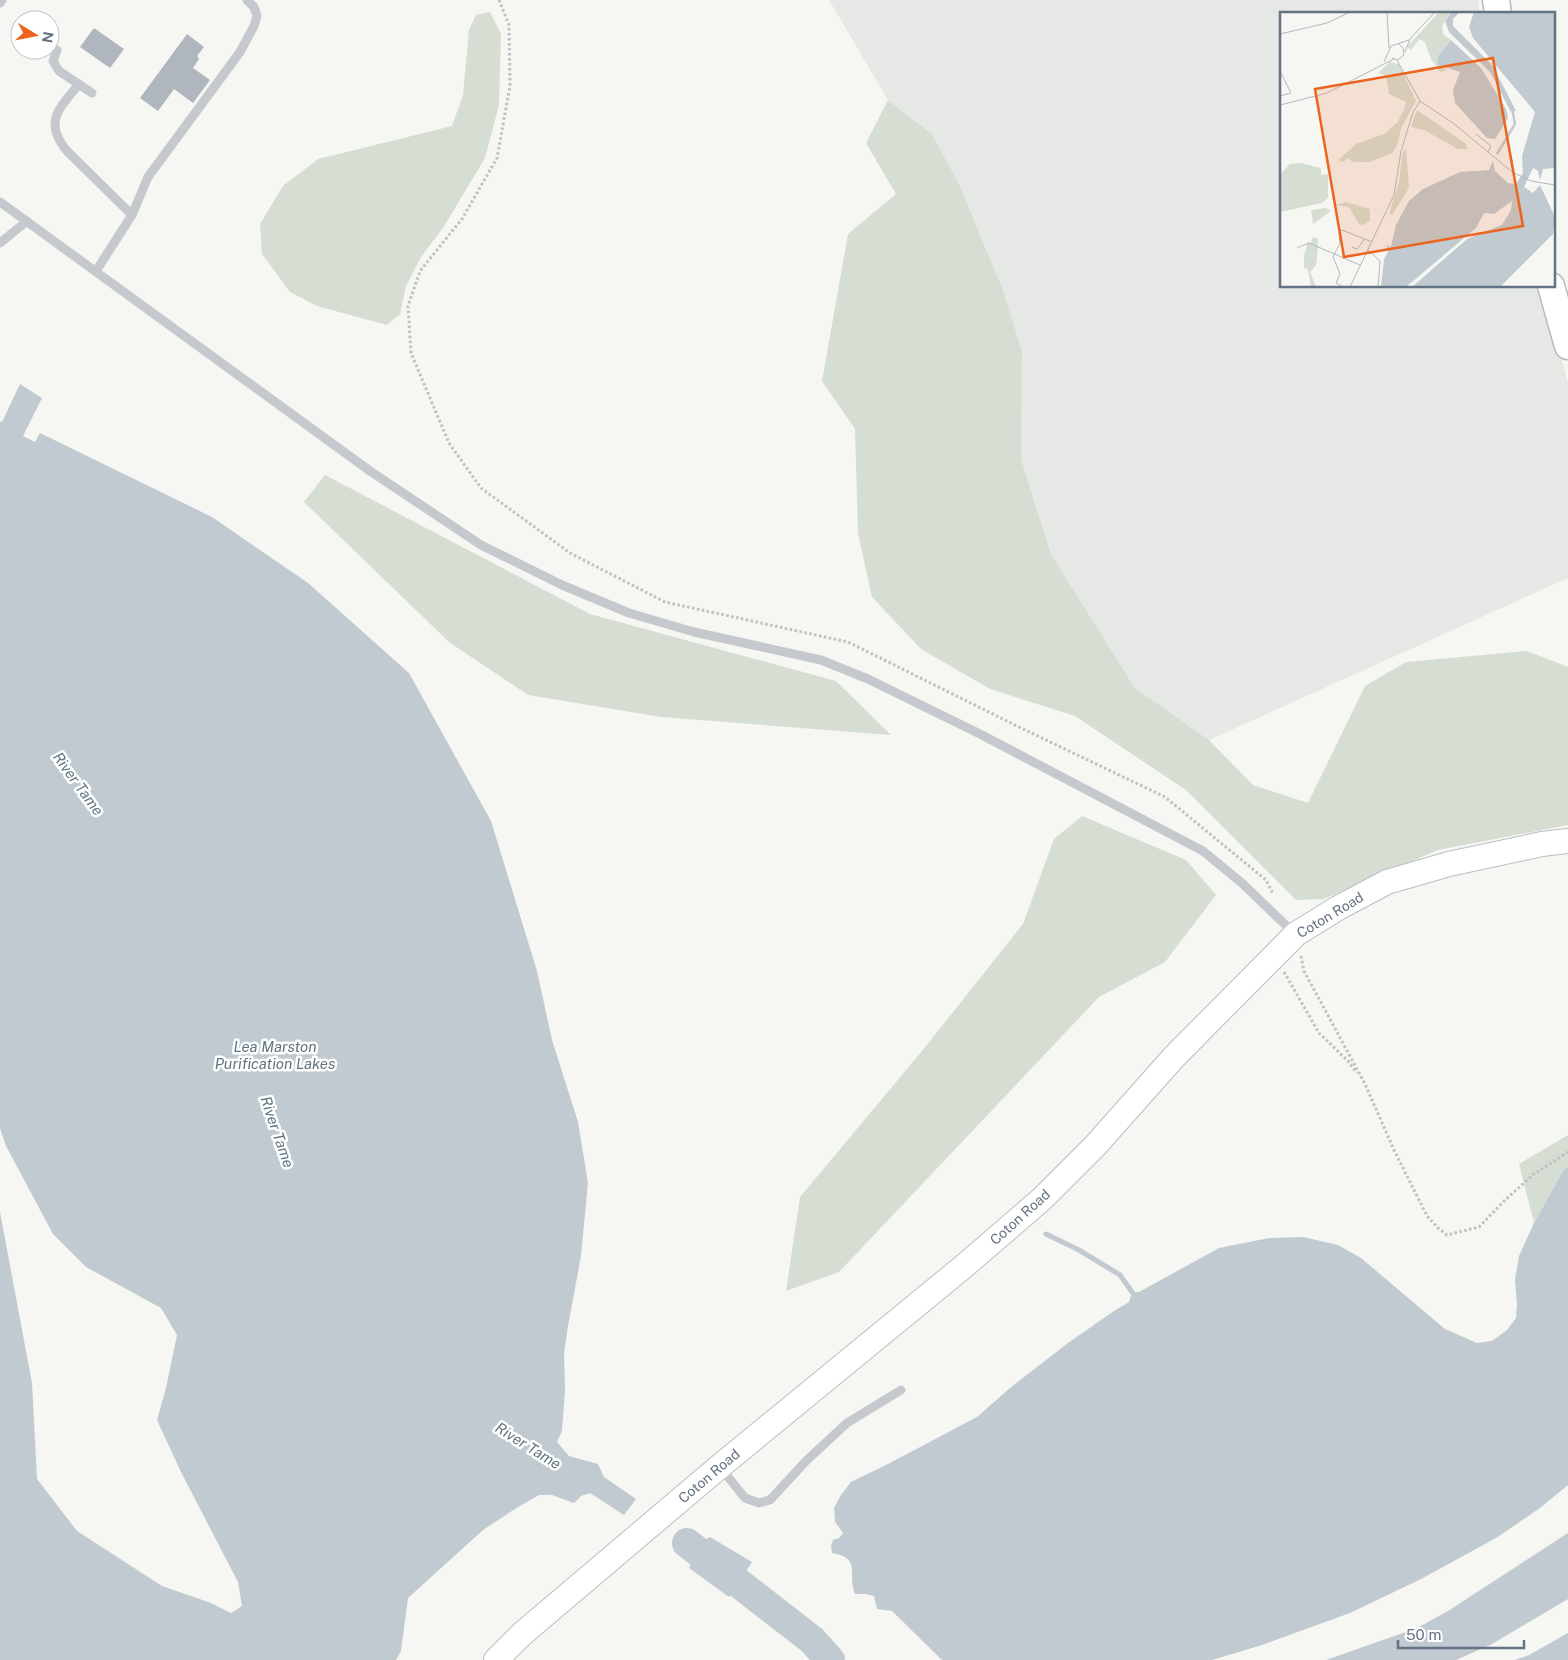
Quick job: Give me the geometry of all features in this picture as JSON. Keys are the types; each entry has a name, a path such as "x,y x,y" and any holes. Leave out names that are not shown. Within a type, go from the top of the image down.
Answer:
{"main road":[{"path":"1552,288 1568,346"}],"street":[{"name":"Coton Road","path":"496,1660 522,1634 719,1466 963,1267 1043,1198 1095,1146 1174,1057 1296,934 1338,908 1387,882 1449,864 1542,844 1568,841"}],"lane":[{"path":"96,271 132,215 148,178 240,52 257,16 254,7 247,0"},
{"path":"53,60 59,71 92,93"},
{"path":"79,84 55,118 54,130 56,135 67,151 132,215"},
{"path":"0,202 370,472 481,545 562,586 629,613 694,632 822,660 868,679 980,734 1204,851 1243,884 1296,934"},
{"path":"0,243 27,221"},
{"path":"719,1466 745,1498 760,1503 770,1500 806,1461 847,1423 901,1390"}],"path":[{"path":"499,0 509,25 510,86 497,158 462,219 420,271 408,306 411,353 448,443 481,488 570,553 665,602 848,642 1165,798 1266,880 1274,896"},
{"path":"1296,934 1304,971 1365,1084 1394,1150 1427,1216 1438,1228 1447,1235 1479,1227 1534,1174 1568,1152"},
{"path":"1275,955 1319,1033 1348,1061 1365,1084"}],"shaded area":[{"path":"829,0 1478,0 1480,12 1280,12 1280,288 1543,288 1568,383 1568,578 1209,740 1135,688 1051,554 1021,459 1022,351 1003,290 959,184 932,134 888,100"},
{"path":"490,12 501,34 499,105 485,158 443,228 421,257 406,286 400,314 387,325 317,306 290,292 262,254 260,224 283,186 318,159 452,126 463,95 469,30 476,15"},
{"path":"888,100 932,134 959,184 1003,290 1022,351 1021,459 1051,554 1135,688 1209,740 1253,785 1308,803 1365,686 1406,662 1527,651 1568,667 1568,825 1438,850 1324,899 1296,900 1186,790 1075,716 990,689 921,649 872,597 858,533 855,429 822,381 848,234 896,194 866,143"},
{"path":"325,475 590,614 836,681 891,735 661,717 528,695 449,642 304,502"},
{"path":"1082,816 1186,860 1216,895 1165,962 1099,997 839,1272 786,1291 800,1197 926,1046 1023,924 1054,839"},
{"path":"1568,1135 1568,1167 1563,1171 1534,1223 1519,1164"}],"water":[{"name":"Lea Marston Purification Lakes","path":"20,384 42,398 23,436 35,442 40,433 212,517 308,583 409,673 491,821 537,971 552,1040 578,1122 588,1183 581,1256 564,1353 565,1390 562,1431 557,1442 569,1456 598,1464 604,1477 636,1499 624,1515 590,1493 581,1496 574,1503 552,1495 539,1495 483,1530 408,1598 401,1651 396,1660 0,1660 0,1212 32,1383 37,1479 77,1531 162,1586 211,1603 231,1613 242,1606 238,1582 181,1472 157,1420 177,1335 161,1308 86,1267 53,1234 6,1146 0,1128 0,421 2,422"},
{"path":"1568,1167 1568,1485 1540,1508 1496,1538 1421,1579 1350,1613 1262,1645 1212,1660 942,1660 892,1611 877,1609 874,1596 855,1594 850,1563 841,1555 832,1553 831,1546 833,1540 839,1538 843,1533 835,1522 834,1508 851,1482 977,1417 1010,1388 1068,1343 1129,1302 1132,1292 1139,1292 1219,1248 1269,1238 1303,1237 1338,1245 1361,1258 1445,1329 1477,1343 1492,1341 1507,1330 1516,1318 1515,1280 1519,1256 1534,1223 1563,1171"},
{"path":"1568,1533 1568,1599 1492,1644 1456,1660 1326,1660 1417,1628 1448,1611"},
{"path":"693,1535 705,1540 710,1537 752,1562 729,1597 689,1568 692,1561 682,1554"},
{"path":"1568,1633 1568,1660 1515,1660 1529,1655"}],"building":[{"path":"94,28 124,49 110,68 80,47"},
{"path":"187,34 204,47 197,56 199,59 193,68 210,80 193,103 174,89 158,111 140,98"}],"waterway":[{"path":"1046,1234 1079,1250 1120,1275 1132,1292"},
{"name":"River Tame","path":"687,1543 812,1640 830,1660"}]}
